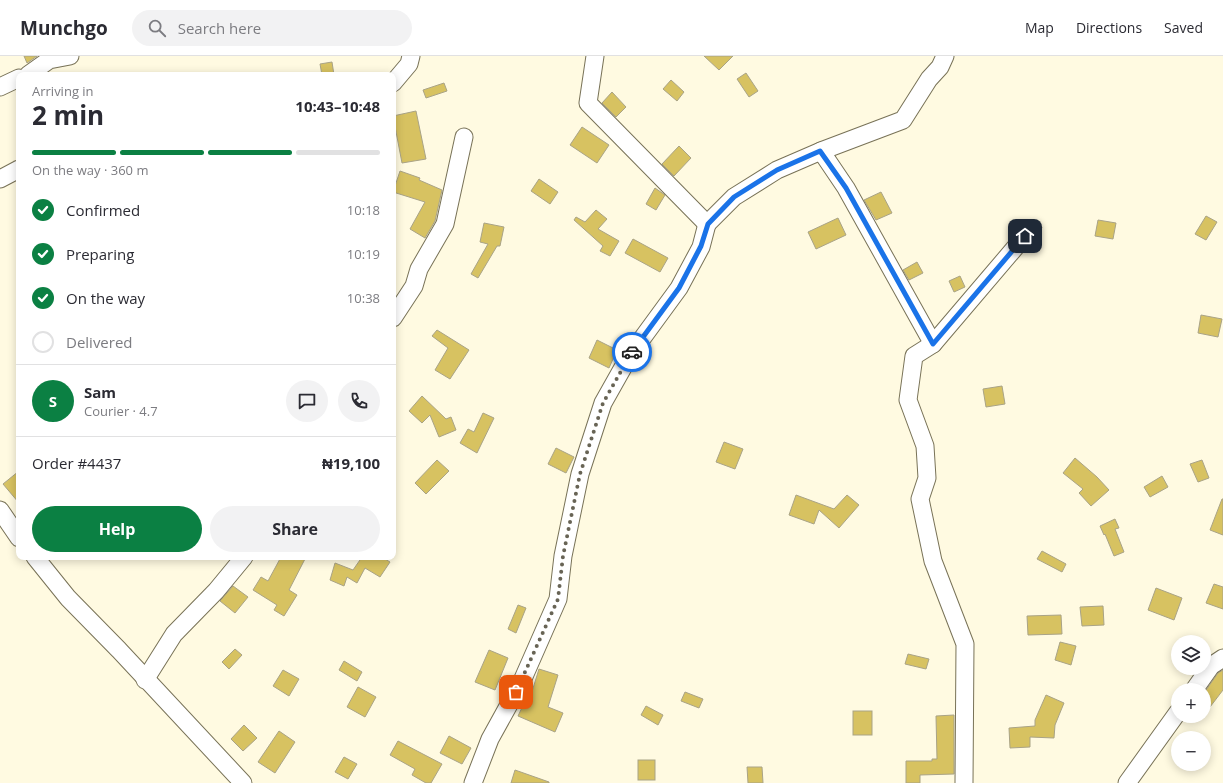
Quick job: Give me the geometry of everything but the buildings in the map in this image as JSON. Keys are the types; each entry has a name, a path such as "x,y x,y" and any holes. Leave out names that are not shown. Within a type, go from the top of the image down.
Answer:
{"street":[{"path":"32,72 50,60 70,56"},
{"path":"396,81 409,64 411,56"},
{"path":"595,56 588,103 708,224"},
{"path":"473,783 490,739 522,681 558,599 563,556 580,474 603,403 630,355 679,288 701,246 708,224 734,197 777,170 820,151 903,120 929,79 940,67 945,56"},
{"path":"0,87 16,79"},
{"path":"396,313 414,286 419,269 445,224 464,137"},
{"path":"820,151 846,188 933,344"},
{"path":"0,179 16,171"},
{"path":"964,783 965,644 933,561 920,499 927,478 925,446 908,400 914,356 933,344 1025,236"},
{"path":"9,515 16,531"},
{"path":"36,560 68,598 119,650 145,680 243,783"},
{"path":"145,680 174,634 216,591 242,560"},
{"path":"1199,683 1212,666 1223,658"},
{"path":"1127,783 1171,722"}],"way so far":[{"path":"516,692 558,599 563,556 580,474 603,403 632,352"}],"route":[{"path":"632,352 679,288 701,246 708,224 734,197 777,170 820,151 846,188 933,344 1008,254 1025,236"}]}
